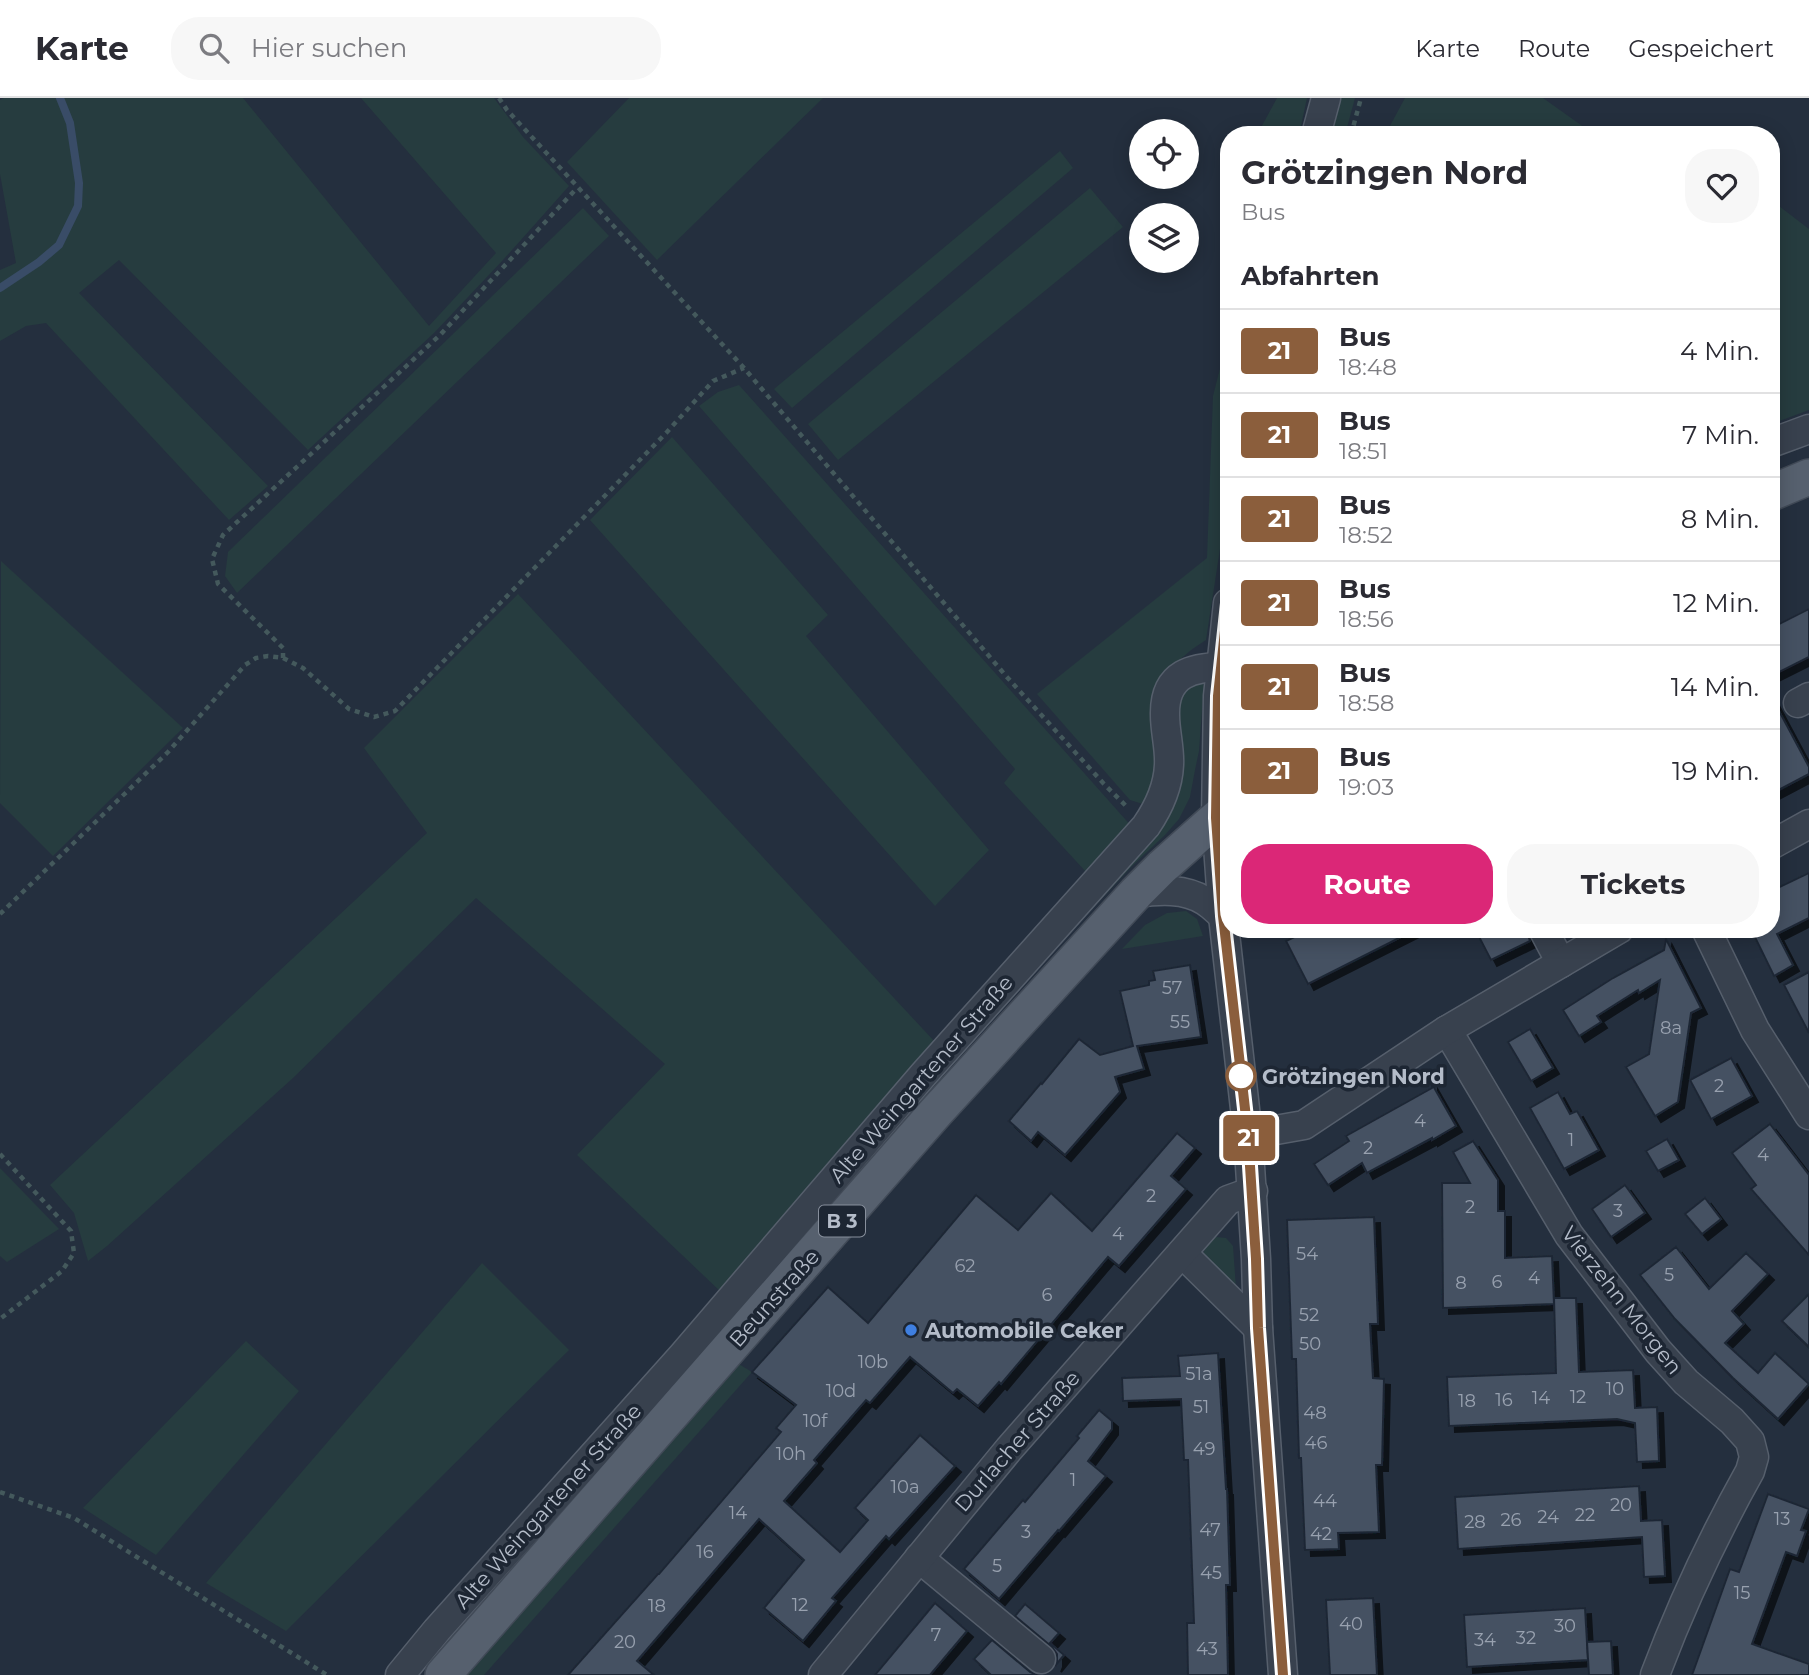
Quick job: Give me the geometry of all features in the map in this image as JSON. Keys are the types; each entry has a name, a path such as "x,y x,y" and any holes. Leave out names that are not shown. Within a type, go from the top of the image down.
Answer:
{"main road":[{"path":"1780,489 1809,477"},
{"name":"Beunstraße","path":"443,1675 936,1112 1136,893 1220,815"}],"street":[{"path":"1318,126 1326,98"},
{"path":"1780,440 1809,429"},
{"name":"Alte Weingartener Straße","path":"400,1675 682,1355 923,1075 1146,825 1157,810 1167,785 1170,762 1164,714 1169,692 1178,678 1192,669 1220,667"},
{"path":"1780,840 1809,824"},
{"path":"1136,893 1175,891 1203,899 1220,913"},
{"path":"1226,938 1248,1135 1258,1328 1283,1675"},
{"path":"1548,938 1561,964"},
{"path":"1248,1135 1304,1125 1447,1030 1604,938"},
{"path":"1710,938 1755,1030 1809,1115"},
{"name":"Vierzehn Morgen","path":"1447,1030 1569,1235 1658,1351 1750,1441 1754,1457 1750,1471 1698,1570 1676,1618 1655,1675"},
{"name":"Durlacher Straße","path":"822,1675 1009,1449 1228,1200 1252,1191"},
{"path":"1182,1253 1258,1328"},
{"path":"919,1558 1041,1659"}],"path":[{"path":"499,98 577,188 744,368 1006,676 1104,784 1146,825"},
{"path":"1353,126 1361,98"},
{"path":"282,658 282,649 218,584 212,559 223,535 440,335 577,188"},
{"path":"0,914 169,751 245,665 256,659 268,656 282,658 303,668 349,709 374,717 395,711 667,432 713,381 744,368"},
{"path":"0,1154 71,1231 74,1253 62,1271 0,1319"},
{"path":"0,1492 74,1518 327,1675"}],"green space":[{"path":"243,98 429,326 496,253 361,98 494,98 523,137 569,186 434,333 308,450 119,260 79,293 268,486 229,520 46,323 26,326 0,341 0,270 16,263 0,174 0,100"},
{"path":"629,98 823,98 657,260 567,162"},
{"path":"1277,98 1307,98 1301,126 1262,126"},
{"path":"1336,98 1355,98 1347,126 1328,126"},
{"path":"1405,98 1543,98 1582,126 1390,126"},
{"path":"1060,151 1073,168 792,408 774,389"},
{"path":"1090,188 1123,227 838,460 808,424"},
{"path":"1780,207 1809,229 1809,410 1780,421"},
{"path":"583,208 609,236 237,593 225,576 228,552"},
{"path":"1220,368 1220,549 1206,640 1181,658 1157,683 1152,711 1157,775 1154,791 1146,805 1130,800 1037,694 1207,558 1213,396"},
{"path":"739,385 1133,828 1087,873 1004,783 1015,769 699,406 718,392"},
{"path":"672,437 828,615 806,636 989,850 935,906 590,520"},
{"path":"1,561 183,728 53,856 0,803"},
{"path":"518,594 935,1042 722,1293 577,1155 665,1064 476,898 293,1078 88,1261 74,1213 50,1185 427,833 364,748"},
{"path":"1199,679 1204,683 1199,751 1190,797 1179,819 1012,995 696,1362 419,1675 407,1675 1155,826 1176,698"},
{"path":"1186,911 1197,919 1203,936 1122,949 1145,925 1167,913"},
{"path":"0,1168 59,1229 7,1262 0,1256"},
{"path":"1216,1237 1226,1238 1233,1246 1236,1288 1233,1289 1203,1253"},
{"path":"482,1263 569,1350 286,1631 206,1583"},
{"path":"246,1341 299,1391 156,1555 83,1508"},
{"path":"737,1363 752,1372 484,1675 465,1675"}],"building":[{"path":"1809,609 1809,657 1780,672 1780,624"},
{"path":"1780,713 1809,767 1809,774 1780,789"},
{"path":"1809,873 1809,918 1780,932 1780,887"},
{"path":"1292,938 1399,938 1308,984 1286,941"},
{"path":"1480,938 1529,938 1530,941 1491,960"},
{"path":"1755,938 1779,938 1793,965 1774,976"},
{"path":"1666,939 1701,1008 1691,1013 1678,1102 1655,1116 1626,1067 1649,1054 1660,980 1639,993 1638,990 1597,1016 1601,1022 1579,1036 1563,1010 1664,950"},
{"path":"1190,965 1201,1037 1137,1046 1144,1069 1115,1077 1120,1092 1065,1155 1038,1132 1031,1141 1009,1121 1079,1039 1100,1055 1133,1046 1120,991 1149,985 1149,981 1155,980 1153,971"},
{"path":"1809,972 1809,1033 1784,985"},
{"path":"1530,1029 1553,1068 1531,1081 1508,1042"},
{"path":"1731,1058 1752,1096 1711,1119 1690,1080"},
{"path":"1432,1084 1456,1126 1367,1173 1362,1163 1328,1185 1314,1164 1349,1141 1346,1136 1432,1088"},
{"path":"1558,1092 1570,1114 1577,1111 1599,1150 1564,1169 1530,1108"},
{"path":"1770,1124 1809,1175 1809,1255 1751,1189 1756,1185 1732,1153"},
{"path":"1177,1133 1195,1148 1171,1176 1186,1189 1119,1266 1108,1257 1001,1384 999,1382 978,1406 957,1389 953,1393 910,1357 870,1403 866,1400 814,1460 817,1463 784,1501 840,1552 868,1520 855,1508 920,1435 955,1466 889,1539 886,1536 832,1598 836,1601 803,1641 764,1608 804,1560 759,1519 637,1661 654,1675 568,1675 781,1432 776,1428 796,1405 752,1372 828,1287 868,1323 976,1195 1018,1230 1051,1193 1092,1231"},
{"path":"1667,1139 1679,1160 1658,1171 1646,1151"},
{"path":"1473,1141 1498,1180 1498,1211 1505,1211 1505,1258 1552,1256 1554,1304 1443,1308 1442,1183 1470,1183 1453,1152"},
{"path":"1625,1185 1645,1213 1611,1237 1592,1209"},
{"path":"1705,1198 1721,1219 1702,1234 1685,1214"},
{"path":"1374,1217 1378,1324 1370,1324 1373,1378 1384,1379 1382,1465 1376,1465 1379,1532 1338,1533 1339,1549 1305,1550 1296,1359 1292,1359 1287,1220"},
{"path":"1676,1247 1709,1289 1746,1253 1768,1274 1732,1311 1744,1324 1725,1343 1758,1373 1775,1353 1809,1384 1778,1419 1675,1319 1640,1275"},
{"path":"1809,1294 1809,1347 1782,1321"},
{"path":"1554,1298 1576,1298 1579,1372 1633,1370 1635,1408 1657,1407 1659,1461 1637,1462 1635,1423 1617,1419 1449,1426 1447,1377 1556,1373"},
{"path":"1218,1353 1230,1585 1226,1585 1228,1675 1188,1675 1187,1623 1194,1623 1188,1460 1184,1460 1181,1399 1123,1401 1122,1378 1180,1376 1178,1356"},
{"path":"1099,1410 1112,1421 1112,1429 1088,1461 1106,1476 999,1599 964,1569 1023,1500 1025,1502"},
{"path":"1639,1486 1641,1521 1662,1520 1665,1576 1644,1577 1642,1537 1458,1549 1455,1497"},
{"path":"1768,1494 1809,1509 1801,1530 1806,1531 1797,1556 1786,1552 1752,1644 1809,1664 1809,1675 1692,1675 1730,1569 1739,1572"},
{"path":"1373,1598 1377,1675 1330,1675 1326,1600"},
{"path":"935,1603 967,1631 930,1675 875,1675"},
{"path":"1025,1604 1059,1633 1050,1643 1064,1655 1055,1666 1057,1654 1052,1647 1015,1616"},
{"path":"1585,1608 1588,1660 1467,1667 1464,1615"},
{"path":"992,1640 1037,1675 991,1675 974,1659"},
{"path":"1611,1641 1613,1675 1589,1675 1587,1642"}],"waterway":[{"path":"0,288 59,245 78,206 79,183 70,123 60,98"}],"bus line":[{"name":"21","path":"1220,667 1216,745 1216,818 1220,874"},
{"name":"21","path":"1226,938 1248,1135 1258,1328 1283,1675"}],"place":[{"name":"Grötzingen Nord","path":"1241,1076"},
{"name":"Automobile Ceker","path":"911,1330"}]}
